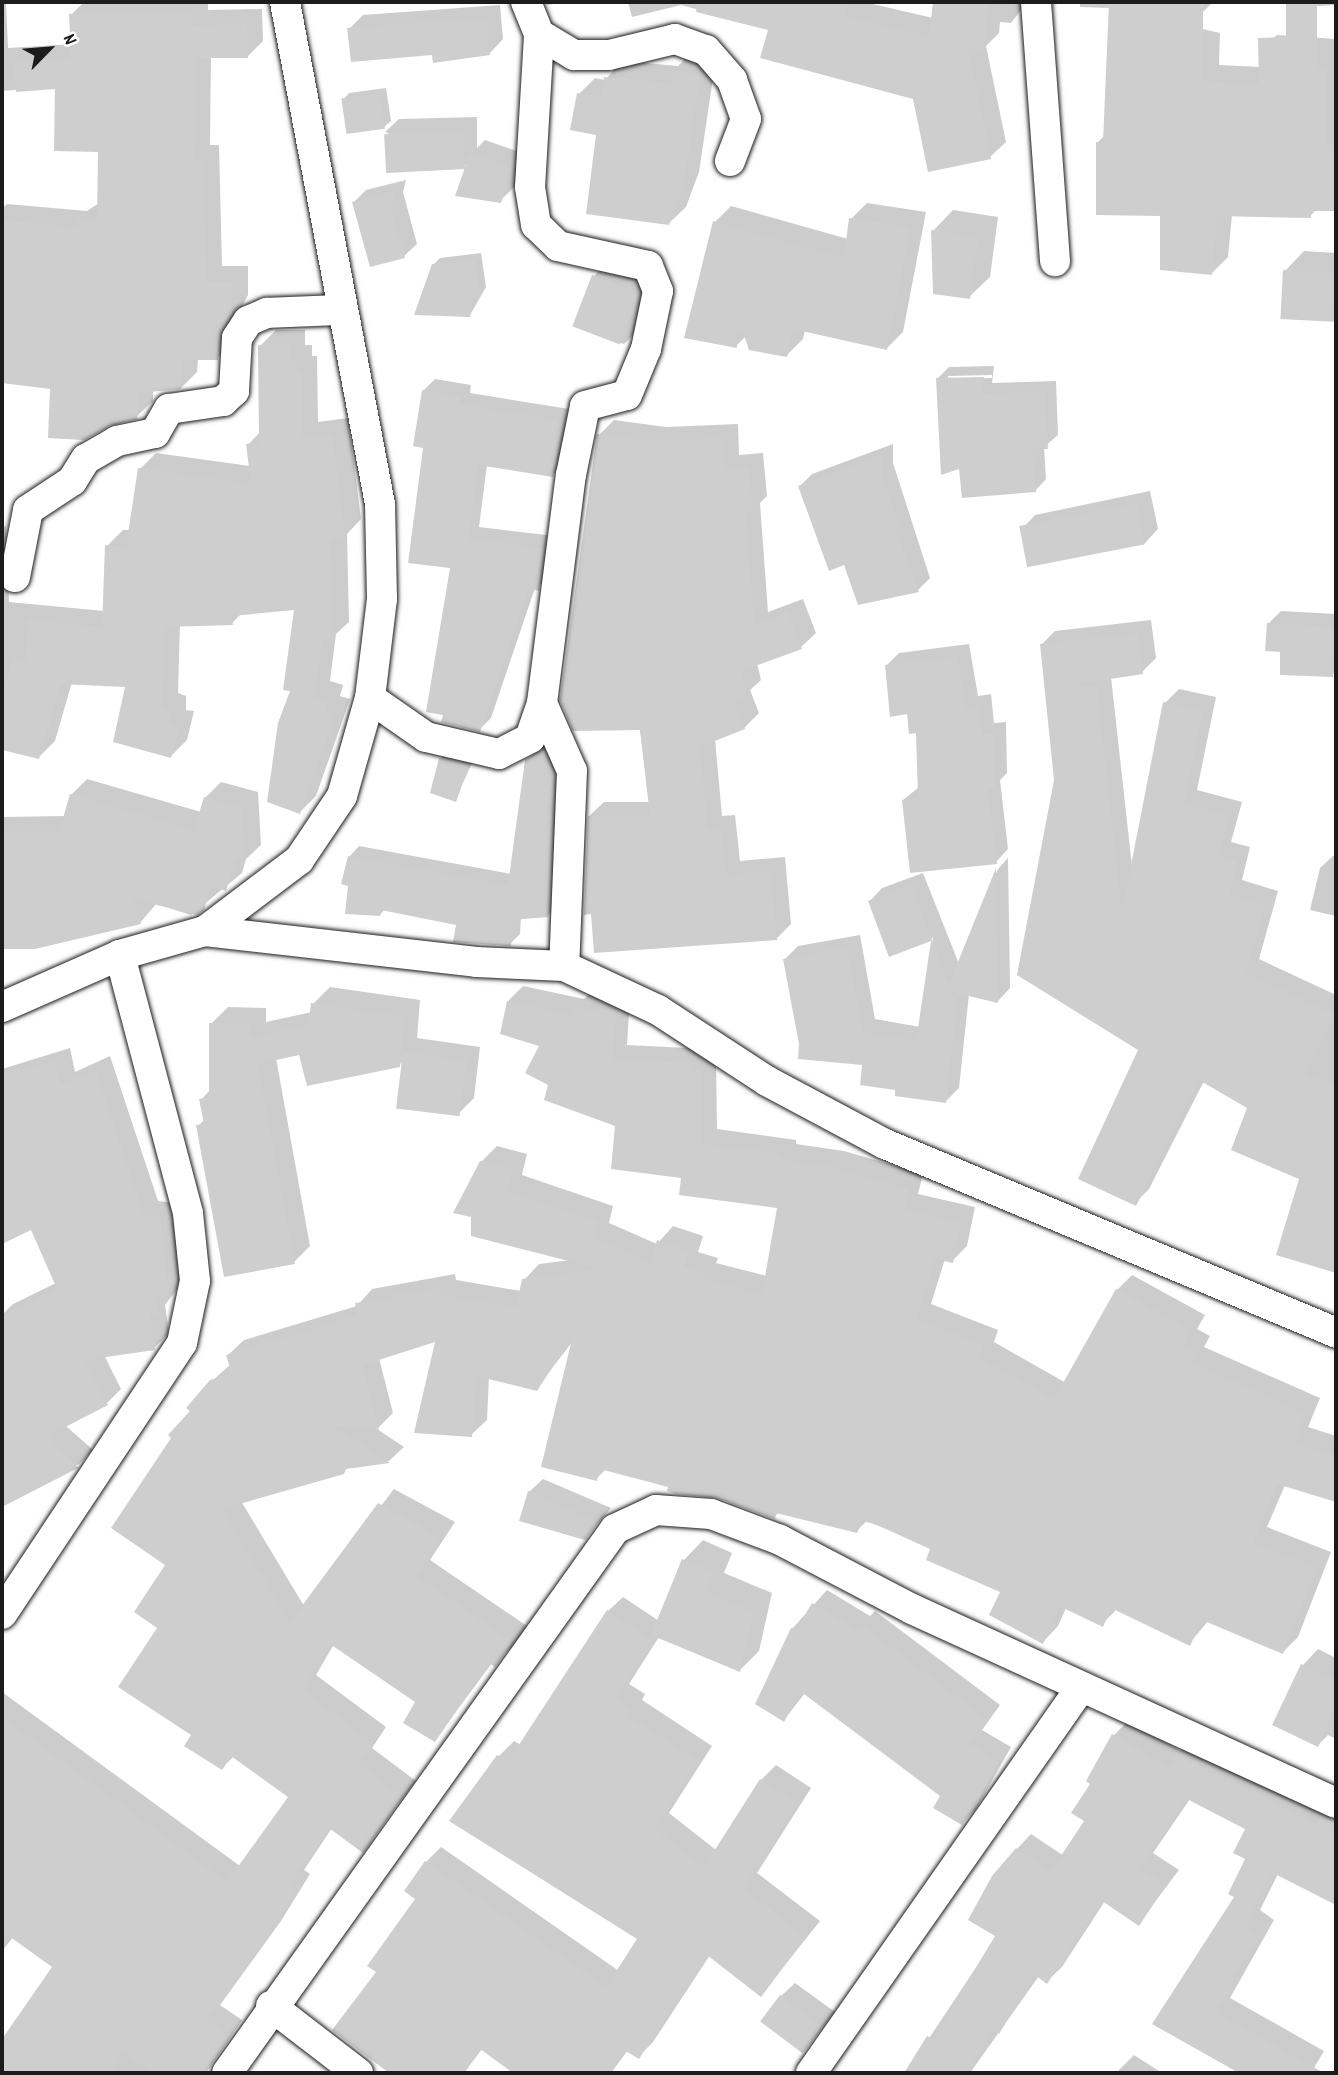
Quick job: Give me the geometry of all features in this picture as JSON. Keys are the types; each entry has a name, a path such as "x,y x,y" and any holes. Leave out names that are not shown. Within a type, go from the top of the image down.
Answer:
{"street":[{"path":"2,1007 120,956 205,931 299,860 342,796 370,698 382,599 380,504 285,2"},
{"path":"370,698 426,737 499,754 530,738 542,703 571,475 585,406 627,395 646,349 658,291 648,266 558,246 536,225 530,187 539,34 526,2"},
{"path":"1036,2 1055,261"},
{"path":"539,34 574,55 609,55 675,39 706,50 732,80 746,119 730,161"},
{"path":"15,577 28,510 72,481 86,459 117,441 155,433 169,409 223,401 234,391 237,338 248,321 267,313 343,310"},
{"path":"542,703 572,771 564,966"},
{"path":"205,931 476,962 564,966 658,1010 767,1081 885,1144 1336,1333"},
{"path":"2,1614 182,1343 195,1281 188,1213 120,956"},
{"path":"227,2073 271,2006 615,1530 656,1510 711,1514 780,1540 1081,1688 1336,1803"},
{"path":"811,2073 1081,1688"},
{"path":"271,2006 358,2073"}],"building":[{"path":"697,2 849,2 844,16 929,36 933,2 989,2 984,50 968,48 991,159 928,172 913,99 760,58 768,30 696,12"},
{"path":"1109,2 1203,2 1203,81 1259,84 1258,38 1286,37 1286,2 1317,2 1317,69 1327,69 1326,145 1336,145 1336,211 1311,211 1311,218 1217,216 1212,275 1160,270 1160,216 1096,215 1096,142 1103,142"},
{"path":"192,11 192,26 247,24 248,58 196,58 195,160 203,160 207,282 232,282 232,313 220,336 218,360 183,360 181,389 138,393 137,419 109,426 84,440 48,438 50,389 2,383 2,220 76,227 77,218 97,220 98,152 54,151 55,89 16,92 14,62 71,58 69,14"},
{"path":"487,18 490,55 433,63 432,55 351,62 347,28"},
{"path":"672,70 700,75 683,190 669,225 586,214 596,135 570,130 577,93 601,98 604,77 670,83"},
{"path":"380,93 385,129 346,134 341,98"},
{"path":"463,130 465,169 386,173 384,134"},
{"path":"470,153 513,168 501,203 455,196"},
{"path":"395,191 391,206 405,258 370,267 352,202"},
{"path":"849,218 911,227 887,350 793,329 787,357 749,350 743,332 736,334 737,348 684,338 713,221 844,258"},
{"path":"931,230 978,237 970,299 933,294"},
{"path":"475,259 480,295 473,296 470,317 414,315 432,264"},
{"path":"1283,270 1336,273 1333,322 1280,319"},
{"path":"592,275 640,293 620,345 572,326"},
{"path":"258,345 290,345 290,361 296,360 296,371 302,371 302,437 332,434 345,537 331,539 333,639 322,639 315,697 328,701 325,712 335,715 300,814 267,802 278,723 290,691 283,690 294,610 232,616 233,625 165,627 162,709 171,711 170,725 179,727 171,758 113,742 125,687 61,684 39,759 2,750 2,695 13,657 25,661 28,621 102,627 105,545 126,547 138,468 251,483 246,444 259,443"},
{"path":"984,377 982,394 1045,392 1048,449 1032,449 1036,492 962,498 959,469 941,475 936,378"},
{"path":"422,390 460,396 459,404 559,420 557,429 562,430 553,477 478,465 469,539 544,548 539,591 529,588 480,732 441,722 443,715 426,712 450,568 408,563 423,448 413,446"},
{"path":"597,434 650,441 724,438 725,469 749,467 753,513 746,513 754,626 788,612 802,649 741,671 747,696 734,701 745,729 700,747 708,830 721,829 726,875 771,871 777,940 594,953 591,914 584,915 588,816 650,816 640,730 573,731 560,700"},
{"path":"881,455 882,476 900,526 895,528 919,592 858,605 844,565 829,571 798,486"},
{"path":"1137,503 1145,544 1027,567 1019,526"},
{"path":"1267,623 1335,627 1333,677 1280,675 1280,652 1265,651"},
{"path":"1138,633 1143,674 1077,684 1097,688 1122,911 1163,702 1203,711 1184,804 1229,815 1218,856 1237,861 1229,894 1265,905 1246,973 1334,1014 1306,1074 1336,1083 1336,1273 1276,1255 1299,1179 1231,1150 1247,1108 1199,1080 1136,1206 1078,1179 1138,1050 1017,975 1054,780 1040,644"},
{"path":"957,656 966,708 979,706 982,734 995,734 995,788 988,788 997,864 910,873 902,800 918,798 916,733 909,734 907,714 890,717 885,665"},
{"path":"543,748 552,769 546,815 553,815 548,917 512,920 511,946 453,942 456,925 381,910 380,916 345,914 348,886 341,884 348,856 508,885 525,760"},
{"path":"439,758 469,765 456,802 430,793"},
{"path":"70,794 194,830 204,797 242,808 245,862 236,859 226,891 211,886 204,910 197,915 133,899 141,924 35,949 2,949 2,832 59,832"},
{"path":"996,868 998,1003 952,992 957,1005 946,1103 895,1096 895,1090 860,1085 862,1065 798,1059 799,1044 783,959 847,947 863,1032 916,1041 931,941 889,957 868,901 910,884 949,984"},
{"path":"507,1001 572,1015 573,1008 616,1011 613,1059 693,1063 693,1070 701,1071 702,1144 782,1154 782,1159 829,1166 909,1189 904,1209 961,1222 953,1263 935,1259 917,1319 984,1345 980,1358 1054,1399 1116,1289 1191,1330 1184,1345 1196,1351 1190,1362 1306,1413 1294,1443 1336,1456 1336,1502 1277,1484 1253,1543 1317,1567 1283,1654 1202,1620 1190,1646 1111,1608 1103,1627 1059,1606 1043,1644 989,1615 1000,1592 926,1560 930,1549 877,1525 863,1521 857,1533 776,1513 775,1519 717,1498 676,1494 667,1491 668,1487 600,1469 597,1481 541,1467 573,1335 537,1391 476,1376 472,1437 414,1433 435,1342 363,1365 379,1430 335,1427 390,1463 346,1469 344,1474 222,1509 290,1622 378,1503 441,1538 416,1576 513,1642 495,1667 489,1663 435,1742 403,1723 415,1702 330,1644 302,1690 373,1743 358,1764 403,1797 363,1853 329,1828 290,1886 296,1890 266,1938 207,2021 228,2036 203,2073 154,2073 124,2052 110,2073 2,2073 2,2039 52,1967 2,1931 2,1717 227,1882 288,1797 231,1756 222,1770 184,1746 191,1735 118,1687 157,1628 134,1612 165,1565 111,1528 171,1438 168,1435 190,1411 186,1408 210,1380 232,1374 226,1355 357,1315 355,1303 391,1298 390,1294 440,1288 441,1295 516,1307 522,1279 600,1269 471,1236 471,1217 453,1213 480,1161 513,1169 508,1191 598,1221 595,1238 650,1262 657,1240 689,1251 684,1267 704,1273 702,1278 762,1294 777,1208 679,1195 681,1178 611,1169 615,1126 544,1100 548,1085 525,1073 539,1046 500,1034"},
{"path":"311,1003 405,1017 400,1067 307,1086 299,1055 258,1064 295,1264 224,1277 196,1125 204,1124 199,1099 209,1097 209,1023 250,1024 250,1037 308,1026"},
{"path":"403,1052 467,1060 460,1116 396,1109"},
{"path":"55,1061 61,1085 95,1069 144,1215 161,1217 169,1297 157,1298 158,1314 150,1314 155,1350 85,1360 108,1405 48,1436 78,1468 2,1507 2,1316 57,1289 31,1230 2,1244 2,1073"},
{"path":"528,1491 598,1522 585,1540 519,1521"},
{"path":"682,1559 714,1572 706,1592 754,1612 740,1672 651,1635"},
{"path":"812,1603 856,1629 860,1624 988,1720 970,1744 999,1762 962,1825 933,1808 940,1796 800,1691 784,1722 755,1704 791,1628 796,1630"},
{"path":"607,1610 652,1641 615,1699 632,1709 628,1716 698,1761 655,1829 704,1867 760,1779 797,1804 743,1888 806,1937 761,1997 707,1955 639,2059 626,2051 609,2073 513,2073 480,2049 462,2073 389,2073 332,2030 376,1972 367,1966 415,1899 404,1891 425,1861 606,1987 637,1939 449,1821 497,1755 509,1760"},
{"path":"1301,1664 1336,1680 1336,1708 1318,1747 1272,1725"},
{"path":"1112,1734 1170,1767 1177,1753 1316,1825 1321,1815 1336,1820 1336,1905 1273,1873 1246,1926 1261,1936 1232,1979 1237,1982 1216,2013 1324,2073 1239,2073 1152,2024 1234,1897 1228,1894 1245,1859 1233,1853 1245,1829 1187,1799 1140,1868 1166,1885 1139,1926 1102,1901 1047,1984 1035,1975 999,2034 993,2030 966,2073 904,2073 927,2036 933,2039 995,1936 968,1920 992,1876 1016,1848 1051,1871 1084,1821 1071,1813 1090,1784 1086,1781"},
{"path":"780,1995 822,2027 802,2053 760,2021"}]}
